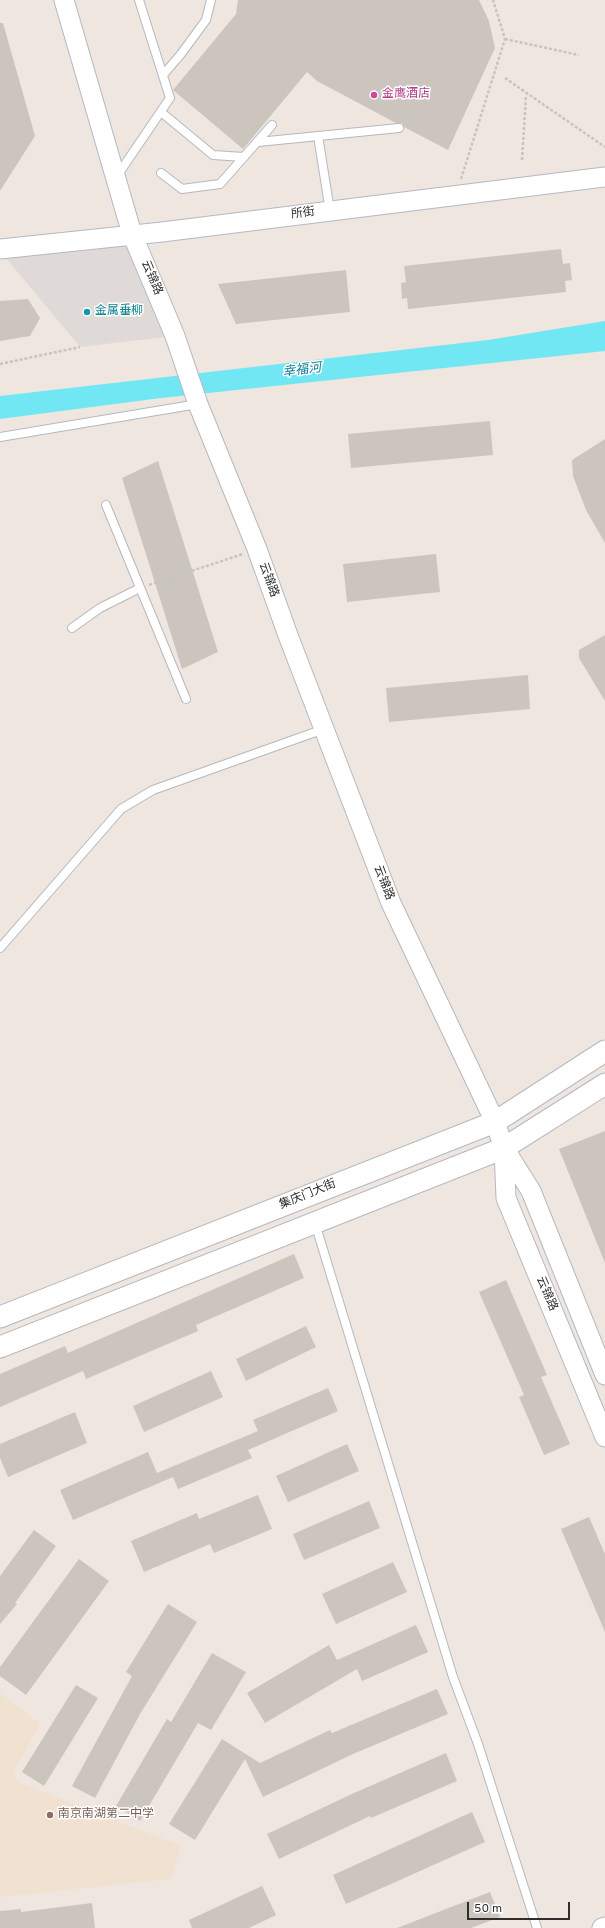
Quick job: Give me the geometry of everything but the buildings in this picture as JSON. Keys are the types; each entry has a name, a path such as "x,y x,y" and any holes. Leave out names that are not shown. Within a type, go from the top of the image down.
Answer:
{"main road":[{"name":"集庆门大街","path":"0,1317 495,1122 605,1051"},
{"path":"0,1347 504,1148 605,1084"}],"street":[{"name":"云锦路","path":"64,0 132,234 175,336 198,404 257,549 391,903 495,1122 504,1148 531,1190 605,1375"},
{"name":"所街","path":"0,249 330,211 605,177"},
{"name":"云锦路","path":"504,1148 506,1198 605,1437"}],"lane":[{"path":"116,178 170,98 139,0"},
{"path":"163,74 181,54 206,20 211,0"},
{"path":"161,112 213,154 244,157"},
{"path":"161,173 182,189 220,184 272,125"},
{"path":"258,142 400,128"},
{"path":"318,136 330,211"},
{"path":"0,437 198,404"},
{"path":"106,506 186,699"},
{"path":"72,628 100,608 140,588"},
{"path":"0,948 121,809 153,790 324,729"},
{"path":"314,1223 453,1677 478,1744 537,1928"}],"path":[{"path":"455,196 505,39 493,0"},
{"path":"505,39 579,55"},
{"path":"505,78 526,94 605,147"},
{"path":"522,160 526,94"},
{"path":"0,364 80,347"},
{"path":"140,588 257,549"}],"shaded area":[{"path":"132,234 175,336 80,347 0,251"},
{"name":"南京南湖第二中学","path":"0,1693 40,1724 13,1773 20,1783 181,1846 171,1879 0,1897"}],"water":[{"name":"幸福河","path":"605,321 605,351 161,398 0,419 0,396 488,340"}],"place":[{"name":"金鹰酒店","path":"374,95"},
{"name":"金属垂柳","path":"87,312"},
{"name":"南京南湖第二中学","path":"50,1815"}]}
